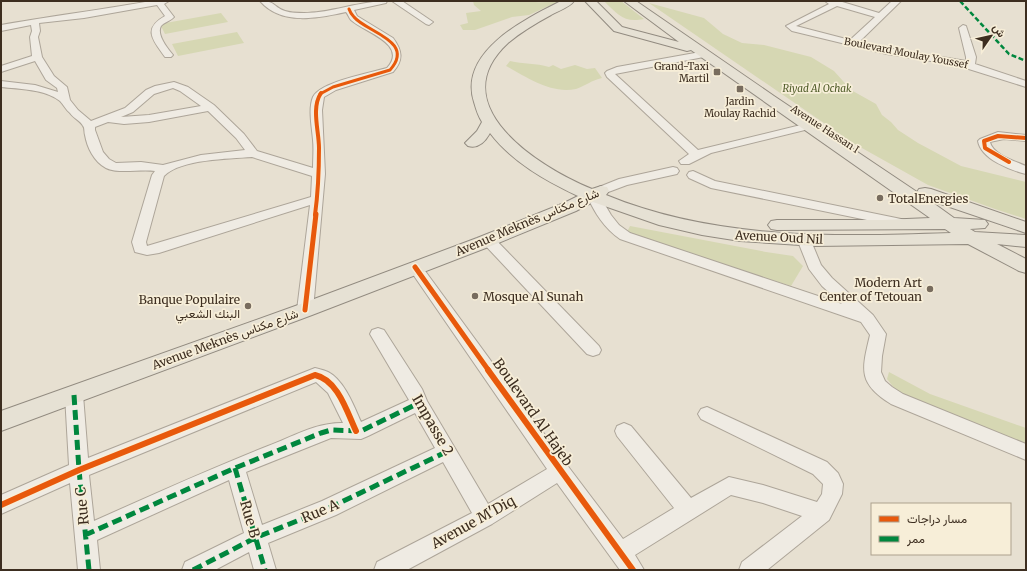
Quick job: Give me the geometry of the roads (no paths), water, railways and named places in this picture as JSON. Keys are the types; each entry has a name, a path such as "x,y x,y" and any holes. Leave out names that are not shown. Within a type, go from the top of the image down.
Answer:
{"main road":[{"name":"Avenue Hassan I","path":"629,1 949,223 975,231 1026,232"},
{"name":"Avenue Hassan I","path":"635,1 818,126 925,193 975,231"},
{"path":"583,2 526,25 497,47 488,57 481,71 478,89 482,108 489,122 494,130 509,145 529,162 561,180 598,193"},
{"path":"598,193 543,160 520,142 500,121 494,106 490,86 496,60 509,45 521,35 572,4 583,2 618,29 625,32 701,51"},
{"path":"611,23 641,26 657,21"},
{"path":"473,143 483,133 489,122"},
{"name":"Avenue Oud Nil","path":"598,193 675,212 749,224 824,225 949,223"},
{"name":"Avenue Oud Nil","path":"598,193 632,211 666,221 711,231 749,237 809,240 975,231"},
{"name":"Avenue Meknès شارع مكناس","path":"1,421 305,310 488,240 598,193"},
{"path":"925,193 1026,228"},
{"path":"975,231 1001,238 1026,241"},
{"path":"975,231 1022,260"},
{"path":"1001,238 1022,260"},
{"path":"809,240 949,248 1022,260"}],"street":[{"path":"39,21 83,10 108,1"},
{"path":"264,1 276,10 290,15 317,14 383,1"},
{"path":"396,1 429,22"},
{"path":"1,28 162,2 170,17 158,24 156,30 160,44 168,55"},
{"path":"833,2 880,16"},
{"name":"Boulevard Moulay Youssef","path":"833,2 790,26 887,51 970,65 1026,84"},
{"path":"852,43 893,2"},
{"path":"305,310 319,174 317,102 320,94 331,88 390,70 396,62 397,56 394,45 390,40 354,18 349,8"},
{"path":"39,21 34,37 37,57 50,78 62,87 66,100 74,112 88,125 90,138 96,150 110,165 120,167 150,167 162,169 181,163 253,153 319,174"},
{"path":"963,28 971,57 970,65"},
{"path":"697,155 610,75 610,73 617,70 701,51"},
{"path":"1,69 37,57"},
{"path":"1,84 45,91 58,95 66,100"},
{"path":"88,125 130,110 150,92 174,85 184,89 210,106 240,136 253,153"},
{"path":"104,119 142,119 210,106"},
{"path":"685,161 706,150 808,126"},
{"path":"1026,138 1003,136 992,137 984,141 985,148 1026,170"},
{"path":"693,176 698,171 696,165 685,161 679,161 671,165 673,171 686,176 693,176 711,184 906,224"},
{"path":"162,169 158,175 138,246 142,251 154,250 317,199"},
{"name":"Avenue Meknès شارع مكناس","path":"598,193 623,182 673,171"},
{"path":"598,193 604,217 615,230 624,236 867,318"},
{"path":"488,240 593,350"},
{"path":"809,240 814,266 827,282 867,318 878,334 871,368 873,378 880,388 897,398 1026,452"},
{"name":"Boulevard Al Hajeb","path":"415,267 560,471 633,570"},
{"name":"Impasse 2","path":"378,334 416,394 419,403 485,517"},
{"path":"1,505 79,470 316,375 320,375 328,380 345,406 356,431"},
{"name":"Rue C","path":"74,395 79,470 89,570"},
{"path":"85,535 235,468 321,433 331,430 356,431 368,427 419,403"},
{"path":"707,414 820,468 833,480 834,489 822,513 750,570"},
{"path":"624,431 689,511"},
{"name":"Rue A","path":"192,570 255,538 329,508 448,451"},
{"name":"Rue B","path":"235,468 265,570"},
{"name":"Avenue M'Diq","path":"385,570 485,517 560,471"},
{"path":"620,553 729,486 763,494 822,513"}],"place":[{"name":"Grand-Taxi Martil","path":"717,72"},
{"name":"Jardin Moulay Rachid","path":"740,89"},
{"name":"TotalEnergies","path":"880,198"},
{"name":"Modern Art Center of Tetouan","path":"930,289"},
{"name":"Mosque Al Sunah","path":"475,296"},
{"name":"Banque Populaire البنك الشعبي","path":"248,306"}],"park label":[{"name":"Riyad Al Ochak","path":"817,88"}]}
